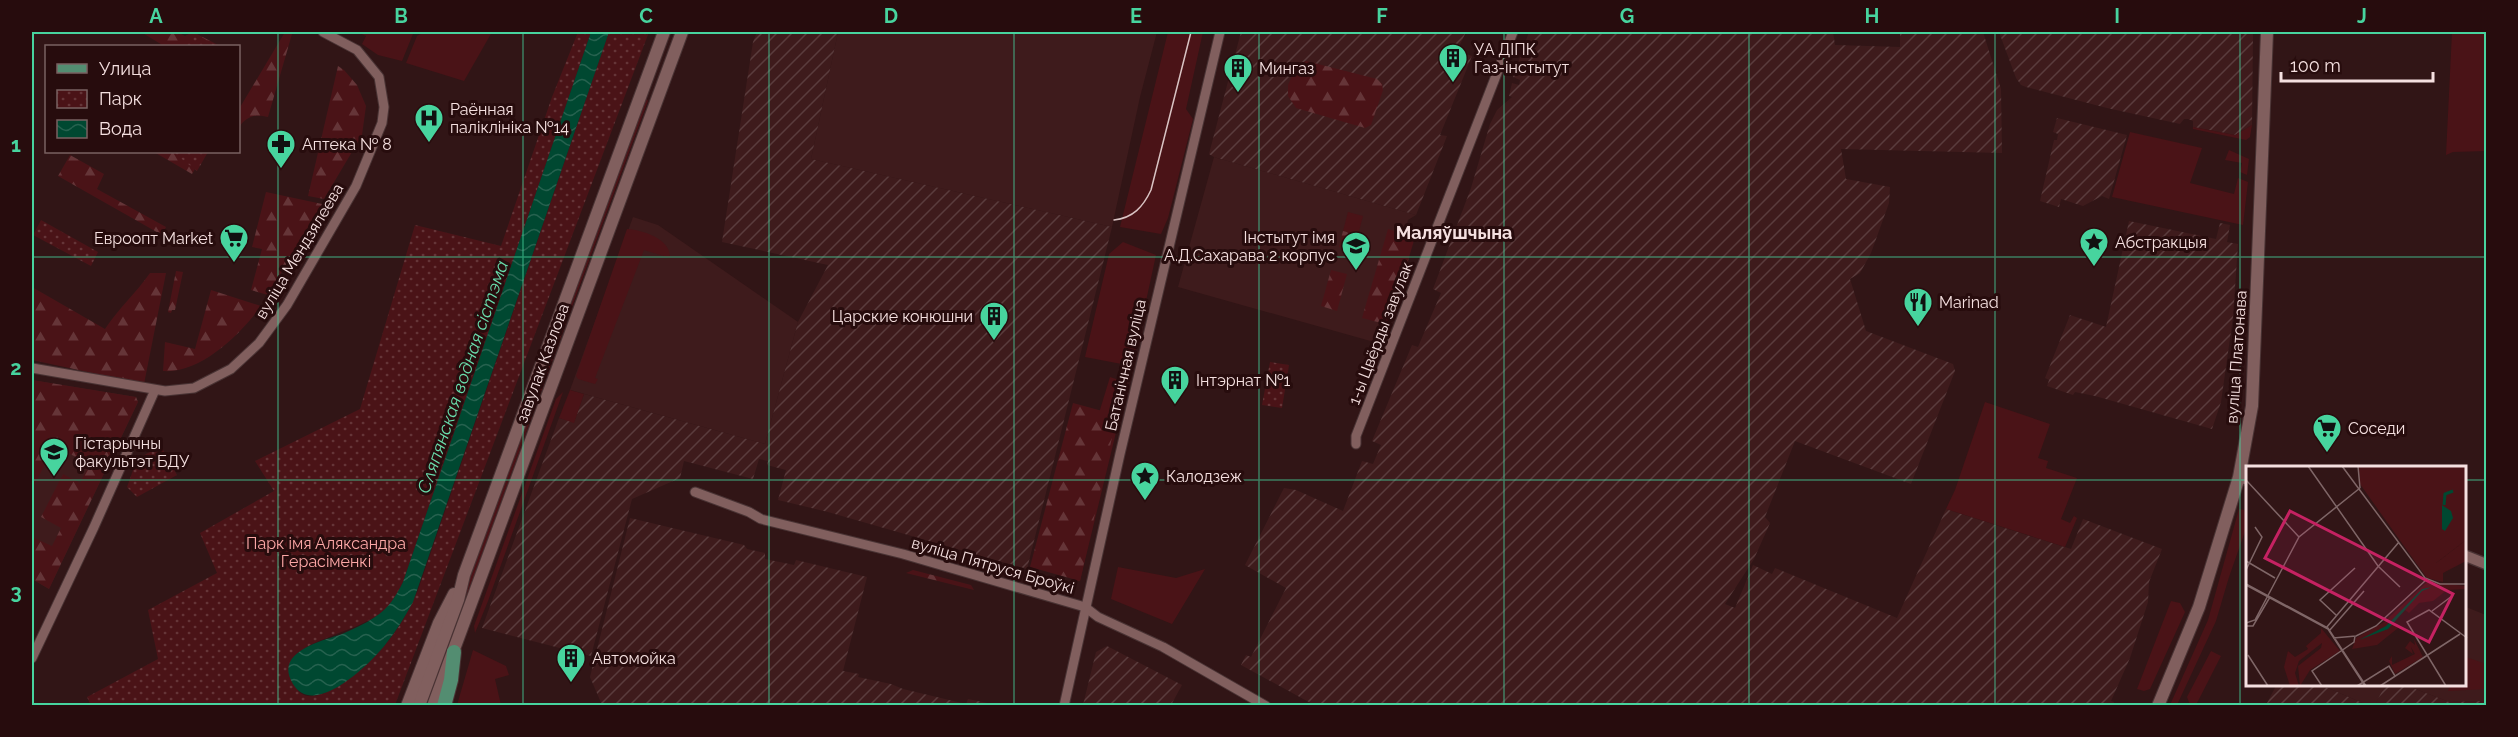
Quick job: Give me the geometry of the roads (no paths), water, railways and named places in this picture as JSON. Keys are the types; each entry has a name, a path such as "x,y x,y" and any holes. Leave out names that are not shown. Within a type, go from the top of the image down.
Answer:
{"main road":[{"name":"завулак Казлова","path":"419,705 458,600 464,575 664,32"},
{"name":"завулак Казлова","path":"433,705 682,32"},
{"name":"вуліца Платонава","path":"2158,705 2199,607 2244,479 2252,406 2267,32"},
{"path":"642,92 657,97"},
{"name":"завулак Казлова","path":"407,705 438,622 464,575"},
{"path":"444,705 451,680 454,652"}],"street":[{"name":"вуліца Мендзялеева","path":"32,368 165,391 194,388 231,369 249,354 280,314 356,186 377,139 384,107 379,77 357,50 323,32"},
{"name":"Батанічная вуліца","path":"1064,705 1082,629 1084,607 1220,32"},
{"name":"1-ы Цвёрды завулак","path":"1356,444 1356,436 1513,32"},
{"path":"32,658 155,390"},
{"name":"вуліца Пятруся Броўкі","path":"695,492 749,512 761,519 903,554 1084,607 1098,617 1163,647 1266,705"},
{"path":"2467,556 2487,564"}],"water":[{"path":"591,32 609,32 413,602 385,645 355,675 327,692 314,695 302,693 293,684 289,673 289,664 294,656 312,644 342,634 375,617 392,601 403,582"}],"tram line":[{"path":"1114,220 1127,217 1137,211 1151,190 1191,32"}],"place":[{"name":"УА ДІПК Газ-інстытут","path":"1453,84"},
{"name":"Мингаз","path":"1238,94"},
{"name":"Раённая паліклініка №14","path":"429,144"},
{"name":"Аптека № 8","path":"281,170"},
{"name":"Евроопт Market","path":"234,264"},
{"name":"Абстракцыя","path":"2094,268"},
{"name":"Інстытут імя А.Д.Сахарава 2 корпус","path":"1356,272"},
{"name":"Marinad","path":"1918,328"},
{"name":"Царские конюшни","path":"994,342"},
{"name":"Інтэрнат №1","path":"1175,406"},
{"name":"Соседи","path":"2327,454"},
{"name":"Гістарычны факультэт БДУ","path":"54,478"},
{"name":"Калодзеж","path":"1145,502"},
{"name":"Автомойка","path":"571,684"}],"district":[{"name":"Маляўшчына","path":"1454,233"}],"water label":[{"name":"Сляпянская водная сістэма","path":"463,377"}],"park label":[{"name":"Парк імя Аляксандра Герасіменкі","path":"326,552"}]}
